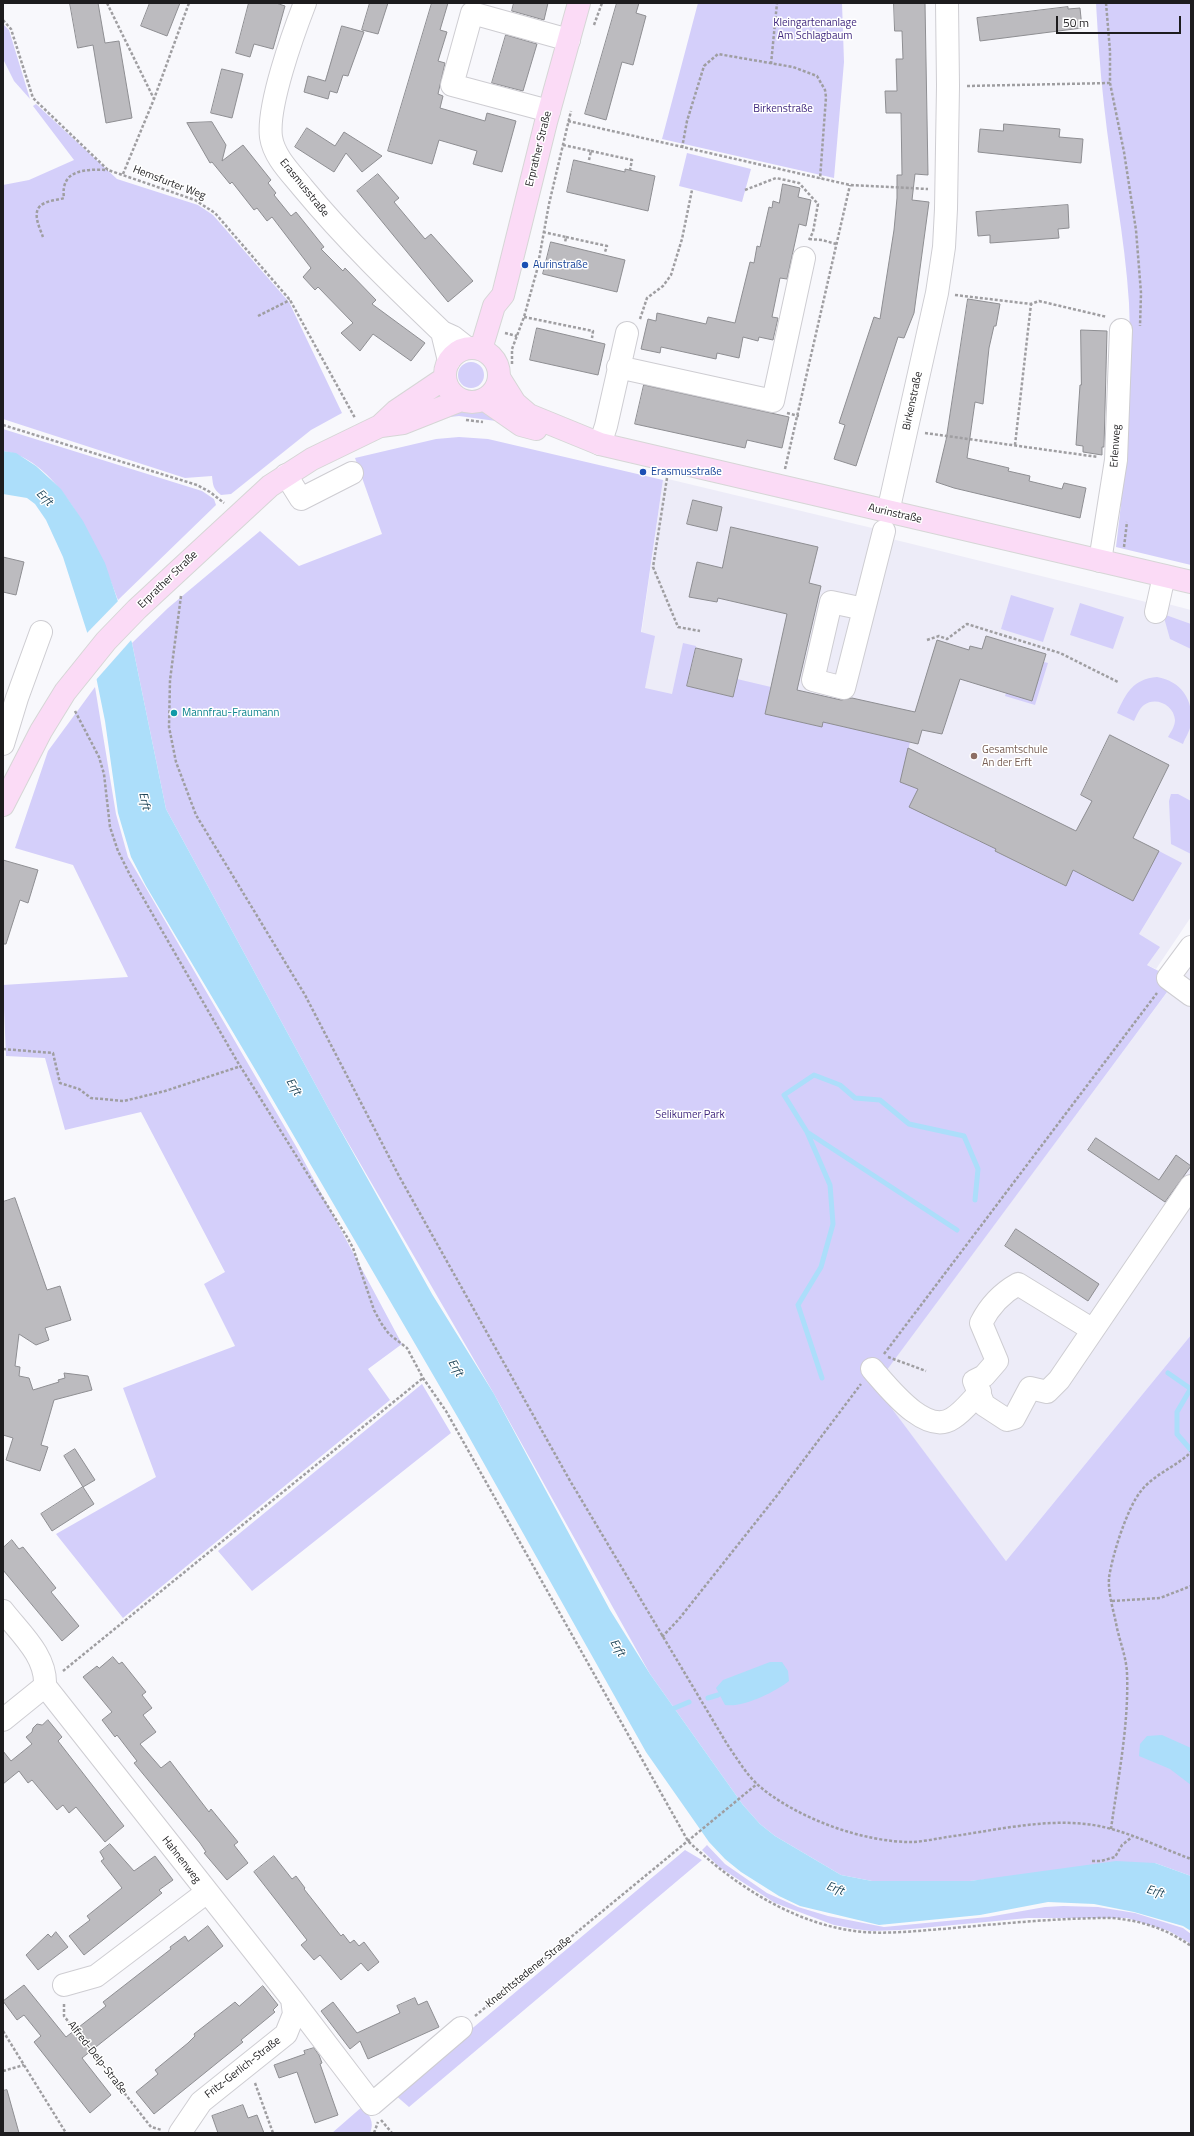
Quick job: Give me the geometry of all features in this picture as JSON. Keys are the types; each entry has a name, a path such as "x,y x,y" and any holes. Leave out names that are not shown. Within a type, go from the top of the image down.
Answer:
{"main road":[{"name":"Erprather Straße","path":"5,792 65,692 78,674 138,608 238,514 286,475 321,454 372,430 461,410 469,403 485,400 497,387 491,361 494,306 503,296 548,111 579,3"},
{"name":"Erprather Straße","path":"372,430 447,370 456,353 491,361"},
{"name":"Aurinstraße","path":"491,361 515,403 529,415 593,442"},
{"path":"447,370 448,387 461,410"},
{"name":"Aurinstraße","path":"485,400 521,425 558,436 593,442 781,487 886,521 1100,561 1191,582"}],"street":[{"name":"Erasmusstraße","path":"305,3 287,57 272,114 271,138 276,152 326,216 374,267 442,332 454,337 491,361"},
{"name":"Birkenstraße","path":"864,609 907,430 937,293 944,247 948,86 947,3"},
{"path":"548,111 452,85 472,13 569,40"},
{"path":"618,368 773,402 807,248"},
{"name":"Erlenweg","path":"1100,561 1116,460 1127,324"},
{"path":"442,332 447,370"},
{"path":"593,442 606,426 627,333"},
{"path":"286,475 301,499 352,473"},
{"path":"1156,612 1164,576"},
{"path":"3,744 16,698 41,632"},
{"path":"1191,947 1168,978 1191,995"},
{"path":"1094,1330 1018,1284 1010,1289 988,1310 981,1323 997,1361 984,1376 974,1381 984,1404 1007,1420 1014,1418 1030,1388 1047,1392 1059,1380 1094,1330 1191,1186"},
{"path":"878,1362 900,1400 922,1418 941,1423 953,1419 980,1392"},
{"path":"3,1611 34,1650 45,1672 45,1686 3,1720"},
{"name":"Hahnenweg","path":"45,1686 292,1999 376,2110"},
{"path":"64,1985 96,1976 207,1892"},
{"name":"Fritz-Gerlich-Straße","path":"174,2132 201,2102 286,2034 294,2014 292,1999"},
{"path":"376,2110 461,2028"}],"path":[{"path":"107,3 154,99"},
{"path":"123,174 154,99 190,3"},
{"path":"593,30 602,3"},
{"path":"771,64 777,3"},
{"path":"1106,3 1110,51 1110,83 1124,152 1136,230 1140,320"},
{"name":"Hemsfurter Weg","path":"3,20 11,29 33,98 108,170 195,200 210,209 290,300 372,430"},
{"path":"682,148 688,121 704,66 718,54 793,67 817,76 825,90 820,179"},
{"path":"948,86 1110,83"},
{"path":"491,361 511,359 512,349 524,317 537,270 543,232 572,106"},
{"path":"568,121 850,185 946,190"},
{"path":"563,145 632,160 630,170"},
{"path":"589,160 592,151"},
{"path":"43,237 36,214 39,207 43,203 64,198 66,182 75,173 89,169 108,170"},
{"path":"745,190 776,178 799,183 818,204 813,232 807,248"},
{"path":"781,487 799,416 850,185"},
{"path":"627,333 637,329 647,298 663,286 671,275 682,238 692,190"},
{"path":"543,232 607,246 605,252"},
{"path":"565,243 566,237"},
{"path":"807,248 822,240 836,244"},
{"path":"937,293 1031,304 1039,301 1127,324 1140,320"},
{"path":"258,316 290,300"},
{"path":"1015,446 1031,304"},
{"path":"524,317 593,331 592,338"},
{"path":"1127,324 1140,320"},
{"path":"552,328 554,323"},
{"path":"461,410 486,423"},
{"path":"3,425 197,485 210,492 238,514"},
{"path":"907,430 1116,460"},
{"path":"669,461 653,567 678,627 700,631"},
{"path":"1121,566 1128,518"},
{"path":"182,594 177,617 168,712 176,762 196,815 305,995 398,1176 569,1479 727,1744 757,1784 783,1803 810,1816 855,1833 883,1839 914,1842 1044,1824 1085,1824 1112,1829 1191,1859"},
{"path":"927,640 939,636 947,639 967,624 1060,653 1118,682"},
{"path":"65,692 99,758 104,774 110,826 118,851 167,942 241,1066 348,1237 374,1310 381,1323 389,1334 407,1348 423,1378 446,1411 688,1841 722,1871 754,1893 800,1915 849,1930 890,1932 1111,1918 1135,1921 1164,1930 1191,1946"},
{"path":"662,1637 679,1619 775,1498 1168,978"},
{"path":"3,1049 53,1053 60,1083 79,1089 91,1098 124,1101 165,1091 241,1066"},
{"path":"878,1362 926,1371"},
{"path":"45,1686 423,1378"},
{"path":"1112,1829 1122,1751 1127,1674 1126,1657 1116,1624 1109,1578 1120,1536 1130,1509 1141,1491 1156,1476 1183,1461 1191,1452"},
{"path":"1112,1601 1160,1598 1191,1586"},
{"name":"Knechtstedener Straße","path":"461,2028 757,1784"},
{"path":"1092,1860 1101,1861 1115,1857 1122,1846 1132,1837"},
{"name":"Alfred-Delp-Straße","path":"64,1985 64,2016 151,2127 174,2132"},
{"path":"3,2031 66,2133"},
{"path":"3,2071 24,2065"},
{"path":"245,2067 255,2082 273,2133"},
{"path":"374,2133 376,2110"}],"shaded area":[{"name":"Gesamtschule An der Erft","path":"668,479 893,533 892,539 1150,603 1168,604 1191,610 1191,917 1156,969 627,735 663,480 667,482"},
{"path":"1191,964 1191,1335 1006,1561 874,1386 1174,983"}],"green space":[{"name":"Birkenstraße","path":"698,3 842,3 844,62 834,178 662,139"},
{"path":"1096,3 1191,3 1191,565 1116,547 1128,425 1130,364 1129,303 1124,254 1107,130 1099,54"},
{"path":"3,24 9,30 30,99 14,81 3,59"},
{"path":"36,104 117,179 198,205 213,215 289,302 342,413 311,430 231,494 221,495 218,493 214,487 212,476 185,478 3,419 3,185 29,180 74,160 33,106"},
{"path":"687,153 751,169 742,202 679,186"},
{"path":"471,362 480,366 484,375 480,384 471,388 462,384 458,375 462,366"},
{"path":"454,409 486,412 497,419 496,421 459,416 441,418"},
{"path":"3,429 202,491 214,499 216,505 118,600 101,557 75,510 60,489 42,470 23,457 3,451"},
{"name":"Selikumer Park","path":"459,437 488,439 663,480 641,632 655,636 645,688 672,694 683,643 696,646 687,686 733,697 737,679 771,687 765,714 822,727 823,722 910,742 901,781 918,789 910,807 980,842 982,837 998,845 995,851 1065,886 1074,868 1159,851 1182,863 1139,934 1160,947 1147,965 1176,980 875,1386 1006,1561 1191,1335 1191,1876 1155,1863 970,1881 872,1881 841,1875 775,1836 760,1824 743,1805 650,1674 494,1394 332,1115 166,809 132,643 168,608 260,531 299,566 382,534 355,458 436,439"},
{"path":"1011,595 1054,608 1043,642 1001,629"},
{"path":"1080,603 1124,617 1113,649 1070,635"},
{"path":"1163,614 1191,624 1191,649 1170,639"},
{"path":"1044,662 1048,663 1035,705 1005,696 1006,693 1032,700"},
{"path":"1157,677 1165,679 1179,687 1188,700 1191,724 1183,744 1168,737 1174,727 1175,720 1171,710 1164,704 1154,701 1149,702 1139,710 1134,721 1117,713 1131,688 1149,678"},
{"path":"95,687 116,814 128,857 297,1148 402,1344 368,1369 390,1400 123,1618 56,1534 156,1477 123,1388 235,1346 204,1284 225,1272 141,1112 65,1130 45,1058 6,1056 3,985 128,977 73,865 15,848 48,751"},
{"path":"1171,794 1178,794 1191,801 1191,854 1171,844 1169,801"},
{"path":"422,1384 451,1433 252,1591 218,1551"},
{"path":"707,1845 725,1864 767,1893 798,1907 828,1916 884,1927 988,1917 1045,1907 1098,1907 1135,1913 1183,1928 1191,1934 1191,1944 1169,1931 1127,1918 1028,1918 900,1930 871,1931 834,1925 775,1903 719,1867 702,1850"},
{"path":"685,1850 702,1860 409,2107 394,2094"},
{"path":"363,2106 372,2122 370,2133 332,2133"}],"water":[{"name":"Erft","path":"3,451 16,453 36,466 61,489 83,521 105,563 132,643 166,809 332,1115 432,1294 494,1394 610,1610 650,1674 743,1805 760,1824 775,1836 841,1875 872,1881 970,1881 1116,1861 1155,1863 1191,1876 1191,1931 1183,1926 1134,1912 1094,1904 1048,1902 980,1915 879,1925 800,1906 779,1896 741,1872 725,1859 709,1842 646,1752 464,1428 259,1076 146,886 131,857 118,813 105,721 87,632 63,557 46,520 35,504 27,498 3,494"},
{"path":"770,1662 782,1662 788,1671 789,1681 776,1690 749,1702 725,1705 716,1688 723,1680"},
{"path":"1162,1735 1191,1748 1191,1785 1170,1769 1139,1756 1140,1744 1147,1736"}],"pier":[{"path":"120,599 133,638 95,681 86,634"}],"building":[{"path":"70,3 98,3 105,43 119,41 132,118 106,123 93,45 78,48"},
{"path":"150,3 180,3 167,36 141,26"},
{"path":"249,3 276,3 285,6 273,49 254,44 250,57 236,53"},
{"path":"370,3 388,3 378,34 362,30"},
{"path":"432,3 448,3 440,30 447,32 438,61 445,63 438,94 443,96 440,108 485,121 487,113 516,121 502,172 473,164 477,151 439,140 432,164 388,151"},
{"path":"514,3 548,3 544,20 512,11"},
{"path":"617,3 639,3 636,13 646,16 633,65 622,62 606,120 585,114"},
{"path":"894,3 925,3 928,175 915,174 912,200 929,202 914,313 904,338 898,337 856,466 834,459 845,425 839,423 874,317 880,319 894,230 897,198 897,175 902,175 901,113 886,113 885,91 897,91 896,59 903,59 902,31 895,31"},
{"path":"1068,7 1068,9 1080,8 1082,28 980,41 977,18"},
{"path":"342,26 364,32 348,76 343,75 337,93 330,91 328,99 304,92 308,76 325,81"},
{"path":"506,35 537,44 523,91 492,83"},
{"path":"222,69 243,74 232,118 211,113"},
{"path":"212,122 226,145 222,161 243,145 271,180 268,183 276,193 274,195 291,216 296,212 324,247 321,249 343,271 345,268 376,300 372,304 425,343 411,361 373,334 360,351 341,333 353,323 318,287 315,290 303,277 311,268 272,217 267,221 257,208 254,210 232,182 230,184 212,162 210,163 187,123"},
{"path":"1004,124 1060,129 1059,137 1083,139 1081,163 978,152 980,129 1003,131"},
{"path":"307,128 335,146 344,132 382,156 362,172 346,153 334,172 295,147"},
{"path":"574,160 625,172 625,169 655,176 648,211 567,192"},
{"path":"378,174 399,198 394,202 425,239 431,234 473,281 448,302 357,191"},
{"path":"783,184 800,188 798,197 811,200 806,226 799,224 787,279 780,278 772,317 778,318 773,340 759,337 758,341 743,337 739,358 717,353 716,359 661,347 660,353 641,349 648,319 656,321 657,313 706,324 708,317 735,323 750,262 754,263 757,246 760,247 769,207 772,208 773,201 779,203"},
{"path":"1068,205 1069,228 1058,229 1059,238 990,243 990,235 978,236 976,212"},
{"path":"551,242 625,260 617,292 543,274"},
{"path":"968,299 1000,304 996,326 994,326 989,348 983,404 975,402 967,458 1009,468 1008,471 1030,476 1029,481 1062,489 1064,483 1086,488 1080,518 954,488 936,482 946,440"},
{"path":"537,328 605,344 598,375 530,360"},
{"path":"1081,330 1107,331 1104,447 1102,447 1102,455 1083,452 1083,446 1076,445 1081,385"},
{"path":"644,385 789,417 782,448 747,440 745,448 635,424"},
{"path":"693,500 722,507 717,531 687,524"},
{"path":"731,527 818,547 809,583 821,586 797,690 841,700 852,698 915,712 937,640 969,650 970,646 982,649 986,636 1046,654 1032,701 960,679 942,734 922,730 918,744 823,722 822,727 765,714 787,614 718,598 717,602 689,597 697,562 722,568"},
{"path":"3,557 24,562 16,595 3,592"},
{"path":"696,648 742,659 733,697 687,686"},
{"path":"1110,735 1169,765 1133,838 1159,851 1133,901 1073,870 1066,886 995,851 996,849 909,807 918,789 900,782 908,748 1076,831 1092,801 1081,795"},
{"path":"3,860 38,870 28,903 20,900 6,944 3,944"},
{"path":"1096,1138 1159,1180 1176,1155 1191,1166 1165,1202 1088,1150"},
{"path":"15,1198 47,1290 60,1286 71,1320 45,1328 49,1340 36,1345 19,1334 15,1366 20,1367 19,1376 29,1378 33,1390 59,1382 58,1380 65,1378 64,1373 88,1376 92,1390 54,1400 41,1445 48,1447 40,1471 6,1460 13,1438 3,1435 3,1202"},
{"path":"1016,1229 1099,1284 1088,1301 1005,1246"},
{"path":"75,1449 95,1480 83,1487 64,1456"},
{"path":"83,1487 94,1504 52,1531 41,1514"},
{"path":"12,1540 19,1549 23,1547 56,1588 51,1592 79,1626 62,1641 3,1570 3,1548"},
{"path":"113,1657 119,1664 122,1662 146,1692 142,1695 152,1708 143,1715 156,1732 140,1744 161,1768 170,1761 209,1812 211,1809 238,1842 234,1845 248,1863 227,1880 204,1853 206,1852 200,1843 134,1763 137,1761 117,1735 115,1737 102,1720 112,1712 83,1677 97,1666 99,1668"},
{"path":"48,1720 62,1737 58,1741 124,1826 105,1842 76,1807 69,1813 63,1805 57,1810 32,1780 28,1783 19,1771 3,1784 3,1751 11,1761 32,1744 26,1737 32,1732 33,1728 37,1724 42,1725"},
{"path":"110,1844 134,1871 155,1856 173,1880 159,1890 162,1893 84,1955 69,1936 90,1920 87,1916 122,1888 101,1861 104,1859 100,1852"},
{"path":"274,1856 292,1879 296,1876 305,1888 304,1889 341,1936 343,1934 350,1943 354,1940 359,1946 364,1942 379,1962 368,1971 361,1963 341,1980 320,1955 314,1960 301,1945 307,1940 254,1872"},
{"path":"208,1926 223,1946 82,2058 111,2095 90,2113 34,2042 41,2036 24,2015 17,2020 3,2001 24,1985 66,2037 106,2006 103,2002 171,1949 170,1947 185,1936 188,1941"},
{"path":"56,1932 68,1947 38,1970 26,1955 48,1934 51,1937"},
{"path":"263,1986 278,2005 273,2010 275,2012 241,2040 243,2042 154,2114 136,2092 158,2074 155,2070 188,2043 195,2036 194,2034 235,2002 239,2006"},
{"path":"415,1998 418,2005 427,2001 439,2027 368,2059 360,2041 350,2049 321,2011 333,2002 357,2033 400,2013 397,2006"},
{"path":"314,2048 322,2063 320,2064 338,2115 315,2123 297,2072 279,2078 274,2065 305,2054 304,2051"},
{"path":"7,2090 19,2133 3,2133 3,2091"},
{"path":"243,2105 248,2118 257,2115 264,2133 218,2133 212,2116"}],"waterway":[{"path":"957,1230 807,1132 784,1095 814,1075 840,1085 855,1098 880,1100 909,1124 964,1136 978,1169 975,1200"},
{"path":"807,1132 830,1185 833,1224 821,1267 798,1305 822,1378"},
{"path":"1168,1373 1191,1389"},
{"path":"1191,1388 1177,1412 1177,1434 1191,1450"},
{"path":"708,1698 718,1695"},
{"path":"670,1710 689,1702"}],"place":[{"name":"Aurinstraße","path":"525,265"},
{"name":"Erasmusstraße","path":"643,472"},
{"name":"Mannfrau-Fraumann","path":"174,713"},
{"name":"Gesamtschule An der Erft","path":"974,756"}],"park label":[{"name":"Kleingartenanlage Am Schlagbaum","path":"815,29"}]}
